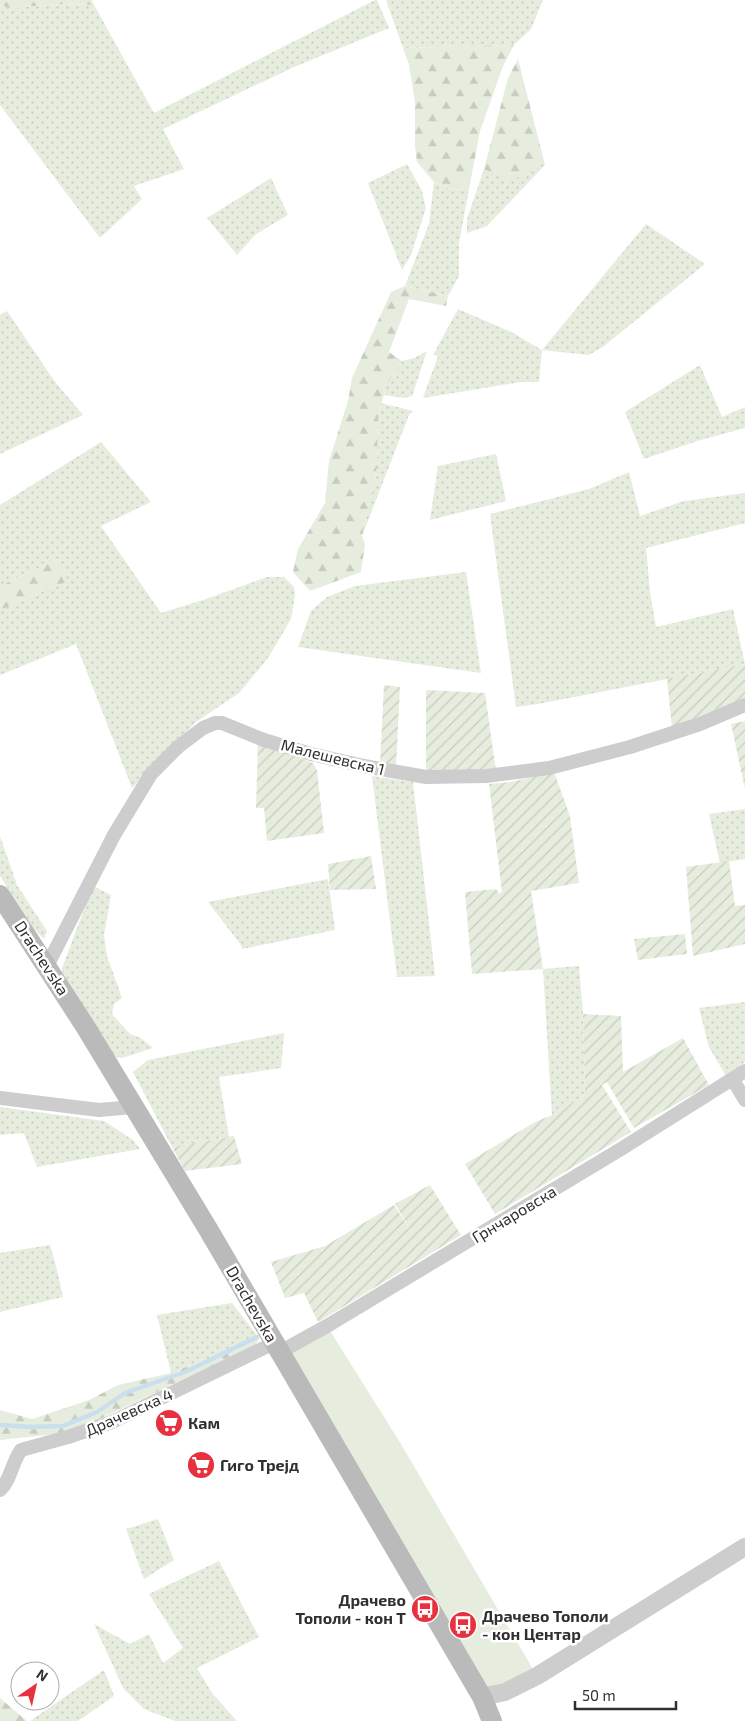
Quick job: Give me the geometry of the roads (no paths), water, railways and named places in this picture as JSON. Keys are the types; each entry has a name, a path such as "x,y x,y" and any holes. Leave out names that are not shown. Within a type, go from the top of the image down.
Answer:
{"main road":[{"name":"Drachevska","path":"0,895 85,1026 208,1228 432,1610 482,1698 492,1721"}],"street":[{"name":"Малешевска 1","path":"46,966 114,835 151,774 178,747 209,725 215,723 222,724 311,754 364,766 426,776 486,776 550,768 630,747 700,724 745,704"},
{"name":"Грнчаровска","path":"277,1347 327,1326 621,1149 745,1071"},
{"path":"733,1080 745,1100"},
{"path":"0,1098 99,1110 133,1107"},
{"name":"Драчевска 4","path":"0,1490 6,1484 16,1457 21,1450 112,1422 277,1347"},
{"path":"482,1698 504,1692 537,1676 745,1547"},
{"path":"432,1610 446,1621 479,1676 492,1688 504,1692"}],"waterway":[{"path":"0,1425 63,1426 97,1412 125,1393 185,1372 257,1337"}],"place":[{"name":"Кам","path":"169,1423"},
{"name":"Гиго Трејд","path":"201,1465"},
{"name":"Драчево Тополи - кон Т","path":"425,1609"},
{"name":"Драчево Тополи - кон Центар","path":"463,1625"}]}
